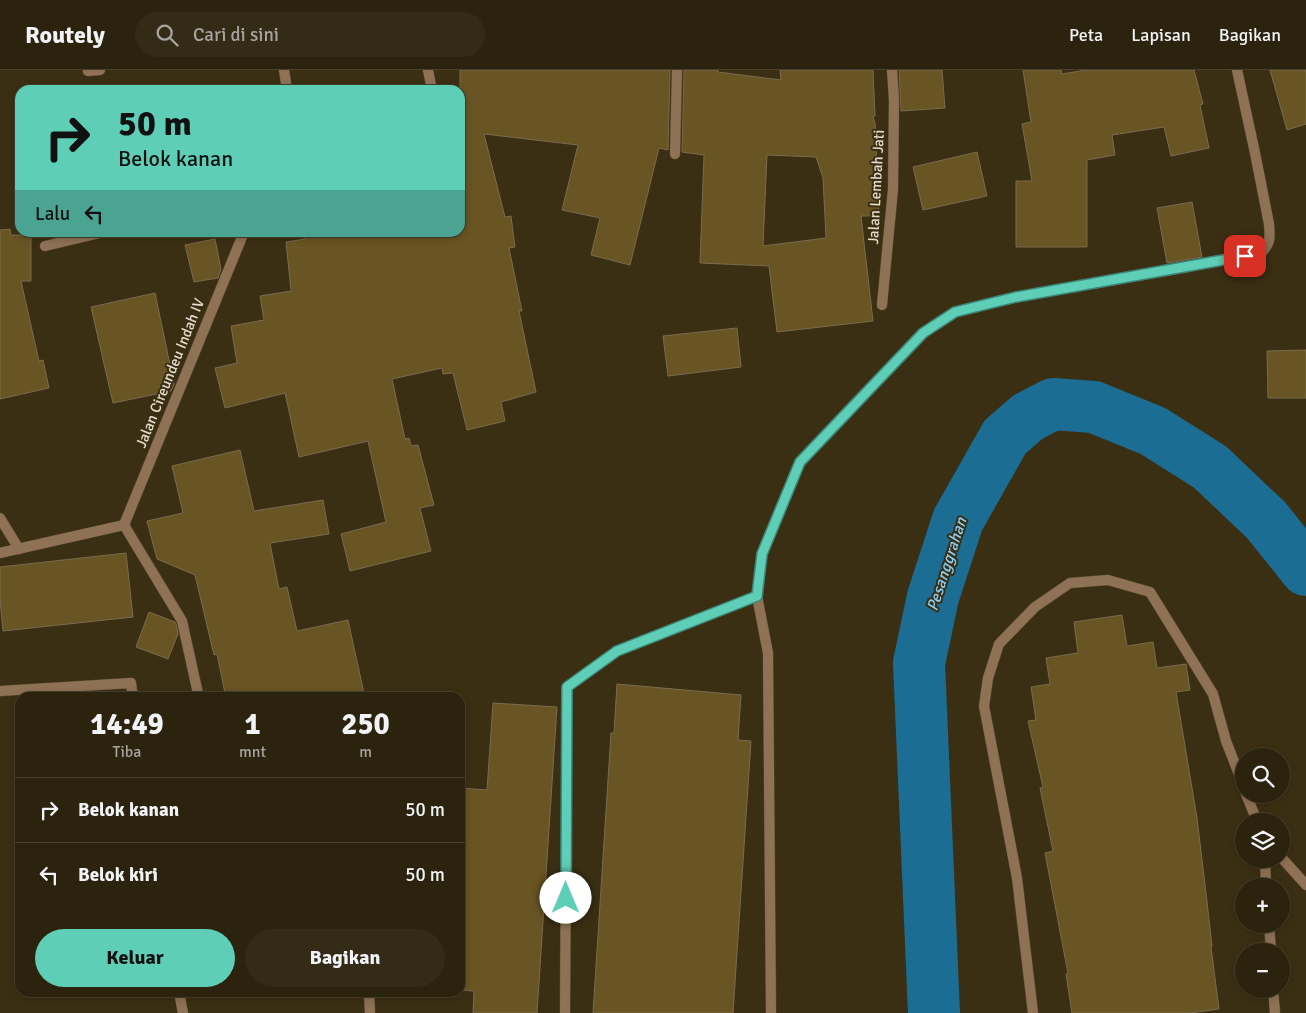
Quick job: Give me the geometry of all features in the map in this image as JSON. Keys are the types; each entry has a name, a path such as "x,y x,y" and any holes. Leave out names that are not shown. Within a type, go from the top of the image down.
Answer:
{"street":[{"path":"88,72 100,70"},
{"path":"284,70 286,85"},
{"path":"428,70 431,85"},
{"path":"675,154 677,70"},
{"name":"Jalan Lembah Jati","path":"882,305 894,189 892,70"},
{"path":"770,1013 768,653 757,596 762,554 800,462 923,333 955,312 1016,297 1262,252 1268,246 1270,236 1269,224 1237,70"},
{"path":"45,246 83,237"},
{"name":"Jalan Cireundeu Indah IV","path":"124,525 242,237"},
{"path":"0,518 19,549"},
{"path":"0,553 124,525 182,621 198,692"},
{"path":"1033,1013 1017,878 984,706 988,678 1000,644 1035,607 1070,582 1108,580 1150,592 1213,694 1226,741 1235,764"},
{"path":"565,1013 567,687 617,651 757,596"},
{"path":"0,691 131,683 133,692"},
{"path":"1290,867 1306,885"},
{"path":"181,997 183,1013"},
{"path":"369,997 370,1013"},
{"path":"1274,998 1275,1013"}],"building":[{"path":"460,70 670,70 668,150 659,148 630,265 591,255 600,218 562,210 578,145 484,134 505,217 511,216 515,247 509,248 522,311 519,311 536,392 501,402 505,421 467,430 453,373 443,374 442,368 392,379 405,439 409,438 411,446 418,445 434,505 420,508 431,551 350,571 341,534 386,522 368,441 299,457 285,393 225,408 215,368 237,363 231,326 264,320 260,296 291,291 286,242 305,239 305,237 465,237 465,85 460,85"},
{"path":"684,70 718,70 718,72 781,80 780,70 873,70 875,116 873,117 875,123 879,216 861,216 873,321 777,332 769,266 700,263 704,155 682,152","holes":["767,155 816,157 823,178 826,238 763,246"]},
{"path":"899,70 942,70 945,108 901,111"},
{"path":"1023,70 1061,70 1062,74 1086,70 1194,70 1203,104 1200,105 1209,148 1171,156 1164,127 1112,135 1115,155 1087,160 1087,247 1016,247 1016,181 1032,181 1022,124 1031,122"},
{"path":"1270,70 1306,70 1306,124 1287,130"},
{"path":"977,152 987,196 923,210 913,167"},
{"path":"1192,202 1202,257 1167,263 1157,208"},
{"path":"10,229 11,235 15,235 15,237 31,237 31,281 21,281 39,361 43,360 49,388 0,399 0,230"},
{"path":"215,239 221,269 218,278 194,282 185,245"},
{"path":"155,293 174,384 171,391 113,403 91,307"},
{"path":"737,328 741,367 668,376 663,336"},
{"path":"1306,350 1306,398 1268,398 1267,351"},
{"path":"240,450 254,511 323,500 329,534 270,543 279,589 287,587 297,631 348,620 364,692 225,692 217,654 214,655 195,575 157,559 147,521 183,513 172,466"},
{"path":"126,553 133,617 3,631 0,567"},
{"path":"149,612 176,624 178,634 168,659 136,647"},
{"path":"1122,615 1127,646 1153,642 1157,668 1186,664 1190,690 1176,692 1197,818 1219,1009 1190,1013 1072,1013 1066,974 1068,973 1045,853 1053,851 1040,788 1043,787 1028,721 1036,720 1031,687 1050,684 1046,658 1078,653 1074,622"},
{"path":"617,684 741,695 738,740 751,741 733,1013 593,1013 611,733 614,733"},
{"path":"493,703 557,707 537,1013 473,1013 474,991 465,990 465,788 487,790"}],"waterway":[{"name":"Pesanggrahan","path":"934,1013 919,663 933,597 958,520 1005,437 1028,417 1053,404 1094,407 1153,431 1210,467 1266,520 1306,570"}],"route":[{"path":"566,898 567,687 617,651 757,596 762,554 800,462 923,333 955,312 1016,297 1245,256"}]}
